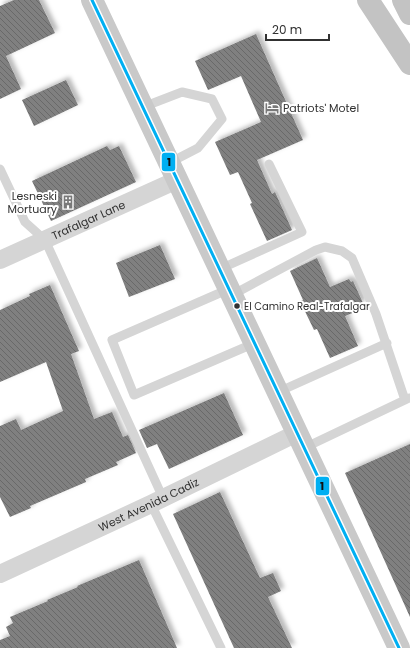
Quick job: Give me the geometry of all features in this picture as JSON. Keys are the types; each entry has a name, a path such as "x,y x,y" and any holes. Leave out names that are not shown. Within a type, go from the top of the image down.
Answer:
{"highway":[{"path":"368,0 410,64"},
{"path":"403,0 410,14"}],"main road":[{"path":"92,0 398,648"}],"street":[{"name":"Trafalgar Lane","path":"0,260 45,240 173,171"},
{"name":"West Avenida Cadiz","path":"0,574 157,501 300,441"}],"lane":[{"path":"143,107 182,92 212,100 222,119 198,148 173,171"},
{"path":"220,269 302,232 269,164"},
{"path":"0,169 25,222 45,240 221,648"},
{"path":"254,343 134,395 112,340 230,292 316,250 325,247 342,251 352,258 376,314 407,399 300,441"},
{"path":"278,392 387,343"}],"building":[{"path":"14,0 39,0 55,33 6,56 21,89 0,99 0,6"},
{"name":"Patriots' Motel","path":"256,34 303,140 257,160 272,194 275,192 292,230 267,241 250,204 252,203 238,172 230,175 215,142 261,122 241,76 208,90 195,61"},
{"path":"66,80 78,105 34,126 22,100"},
{"name":"Lesneski Mortuary","path":"107,146 110,150 119,146 136,182 51,221 32,181"},
{"path":"160,245 175,279 129,297 116,263"},
{"path":"317,258 330,287 349,279 351,282 353,281 363,303 353,308 355,312 345,316 358,346 330,358 317,329 314,330 300,301 303,300 290,271"},
{"path":"50,285 79,351 71,354 94,419 112,412 123,437 128,435 136,453 116,462 118,465 85,479 86,482 30,506 31,508 10,517 0,497 0,426 16,419 21,430 63,411 46,362 0,382 0,310 30,296 29,294"},
{"path":"224,393 243,435 169,469 157,444 147,448 139,430"},
{"path":"410,444 410,617 345,473"},
{"path":"220,492 260,578 273,573 281,591 268,597 292,648 234,648 173,514"},
{"path":"139,560 177,648 0,648 0,640 10,636 6,627 13,623 10,617 48,601 47,600 78,587 77,586"}],"transit line":[{"name":"1","path":"92,0 399,648"}],"place":[{"name":"Patriots' Motel","path":"272,108"},
{"name":"Lesneski Mortuary","path":"68,202"},
{"name":"El Camino Real-Trafalgar","path":"237,306"}]}
